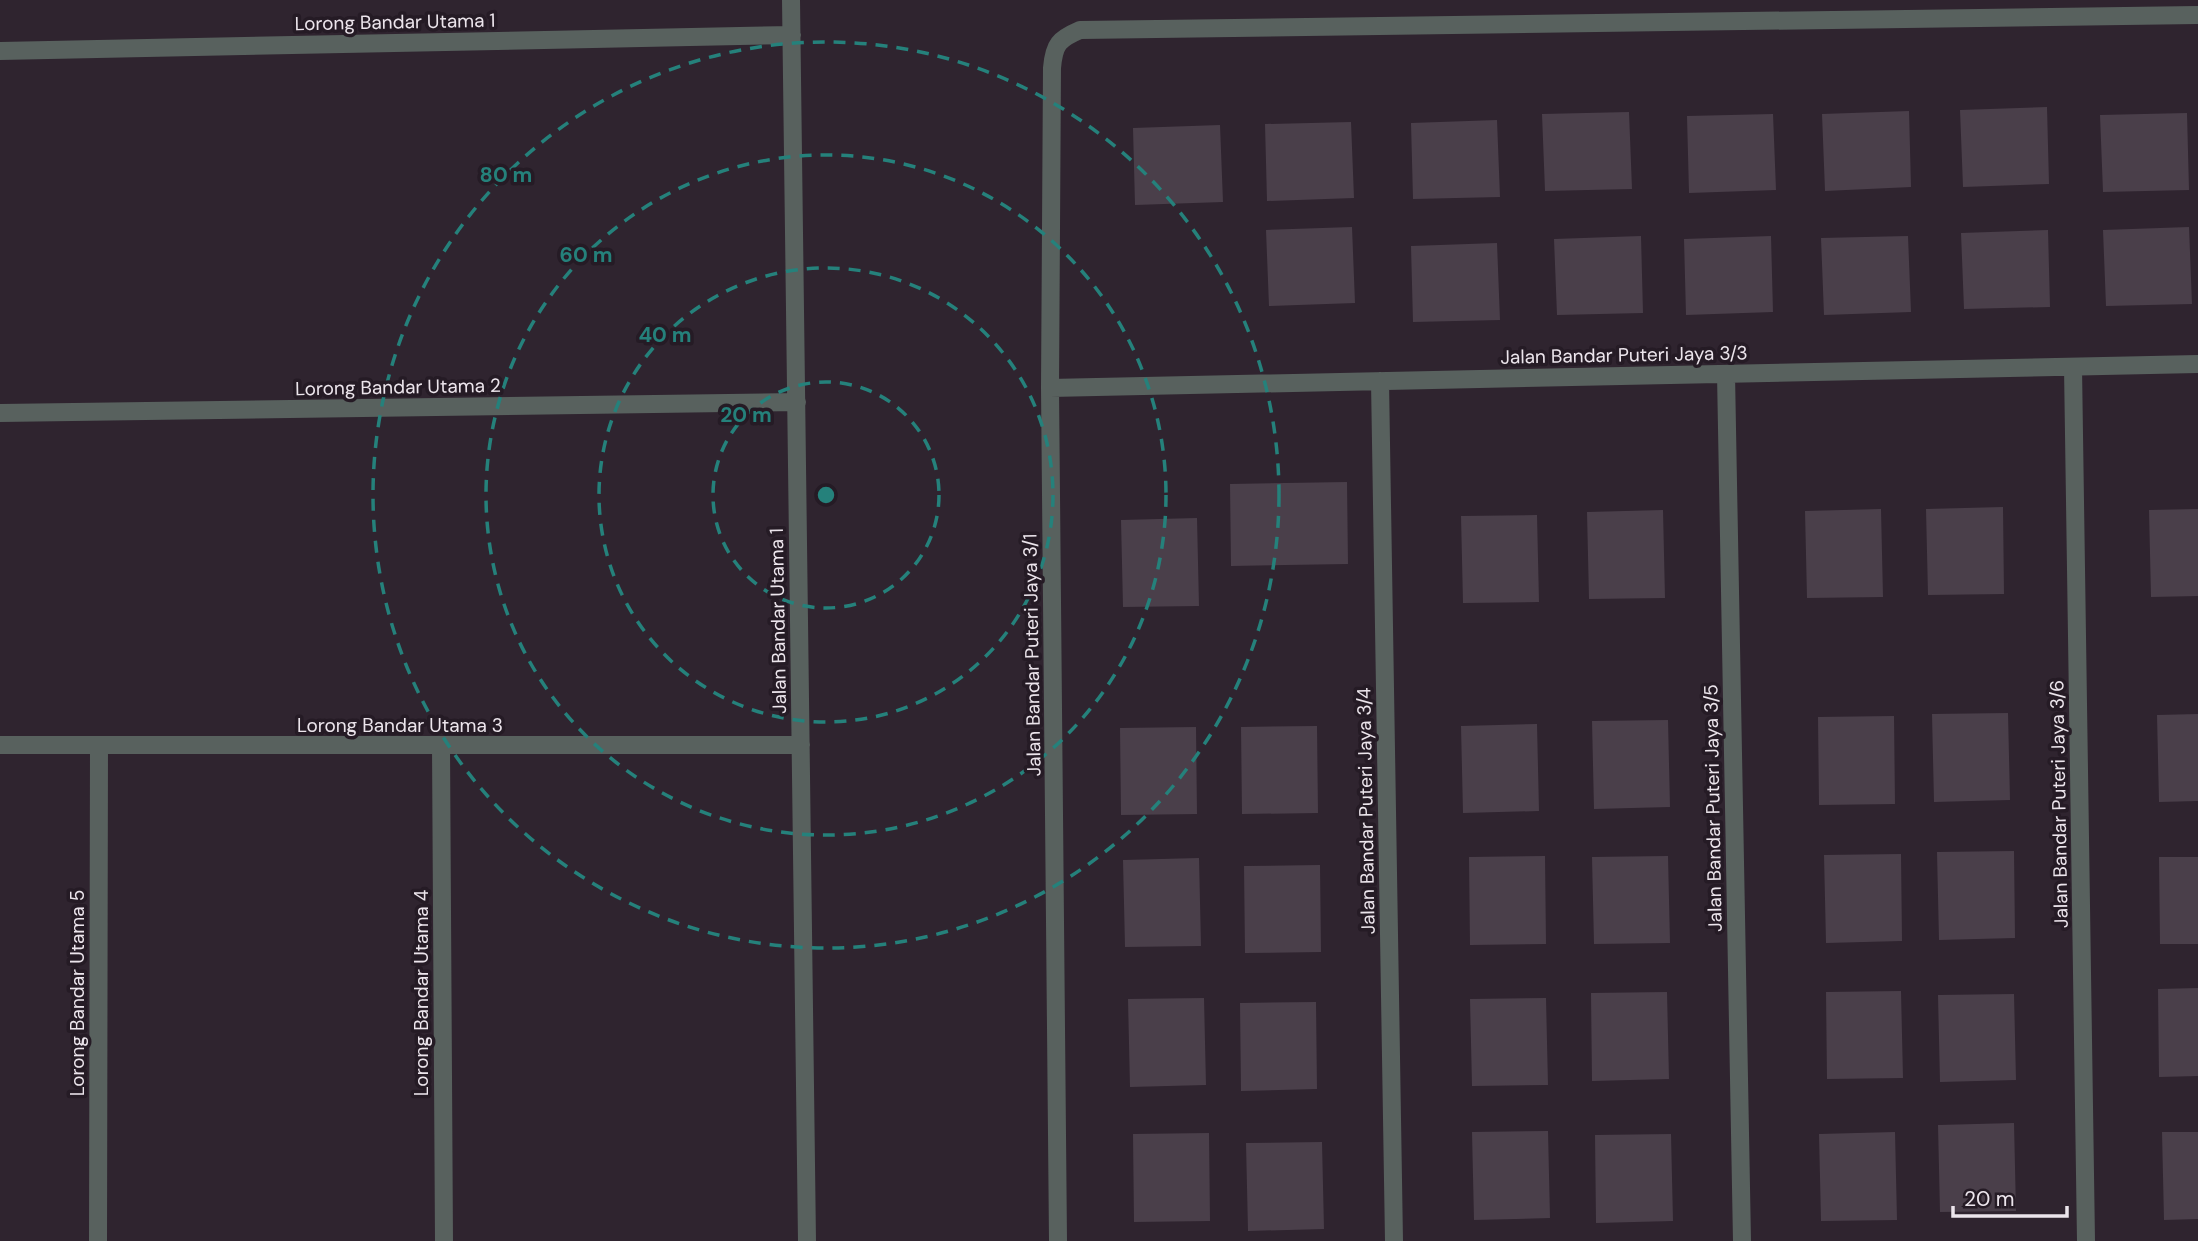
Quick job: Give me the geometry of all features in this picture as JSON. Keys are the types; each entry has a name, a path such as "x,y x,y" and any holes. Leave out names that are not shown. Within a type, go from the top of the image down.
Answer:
{"street":[{"name":"Jalan Bandar Utama 1","path":"792,0 807,1241"},
{"name":"Jalan Bandar Puteri Jaya 3/1","path":"1058,1241 1050,388 1052,68 1054,51 1063,37 1080,30 2198,15"},
{"name":"Lorong Bandar Utama 1","path":"0,51 792,35"},
{"name":"Jalan Bandar Puteri Jaya 3/3","path":"1050,388 2198,364"},
{"name":"Jalan Bandar Puteri Jaya 3/6","path":"2073,367 2086,1241"},
{"name":"Jalan Bandar Puteri Jaya 3/5","path":"1726,374 1742,1241"},
{"name":"Jalan Bandar Puteri Jaya 3/4","path":"1380,381 1394,1241"},
{"name":"Lorong Bandar Utama 2","path":"0,413 797,402"},
{"name":"Lorong Bandar Utama 3","path":"0,745 801,745"},
{"name":"Lorong Bandar Utama 5","path":"98,1241 99,746"},
{"name":"Lorong Bandar Utama 4","path":"441,746 444,1241"}],"building":[{"path":"2047,107 2049,184 1963,187 1960,110"},
{"path":"1909,111 1911,187 1825,191 1822,114"},
{"path":"1629,112 1632,189 1545,191 1542,114"},
{"path":"2187,113 2189,190 2103,192 2100,115"},
{"path":"1773,114 1776,190 1689,193 1687,116"},
{"path":"1497,120 1500,197 1413,199 1411,123"},
{"path":"1351,122 1354,198 1267,201 1265,124"},
{"path":"1220,125 1223,202 1135,205 1133,128"},
{"path":"1352,227 1355,303 1269,306 1266,230"},
{"path":"2189,227 2192,304 2106,306 2103,230"},
{"path":"2048,230 2050,307 1964,309 1961,233"},
{"path":"1641,236 1643,313 1557,315 1554,239"},
{"path":"1771,236 1773,312 1686,315 1684,239"},
{"path":"1908,236 1911,312 1824,315 1821,238"},
{"path":"1497,243 1500,320 1413,322 1411,246"},
{"path":"1347,482 1348,564 1231,566 1230,484"},
{"path":"2003,507 2004,594 1928,595 1926,509"},
{"path":"1881,509 1883,597 1807,598 1805,511"},
{"path":"2198,509 2198,596 2151,597 2149,510"},
{"path":"1663,510 1665,598 1589,599 1587,512"},
{"path":"1537,515 1539,602 1463,603 1461,516"},
{"path":"1197,518 1199,606 1123,607 1121,520"},
{"path":"2008,713 2010,800 1934,802 1932,714"},
{"path":"2198,714 2198,801 2159,802 2157,715"},
{"path":"1894,716 1895,804 1819,805 1818,717"},
{"path":"1668,720 1670,807 1594,809 1592,721"},
{"path":"1537,724 1539,811 1463,813 1461,726"},
{"path":"1317,726 1318,813 1242,814 1241,727"},
{"path":"1196,727 1197,814 1121,815 1120,728"},
{"path":"2014,851 2015,938 1939,940 1937,852"},
{"path":"1901,854 1902,941 1826,943 1824,855"},
{"path":"1545,856 1546,944 1470,945 1469,857"},
{"path":"1668,856 1670,943 1594,944 1592,857"},
{"path":"2159,857 2198,857 2198,944 2160,944"},
{"path":"1199,858 1201,946 1125,947 1123,860"},
{"path":"1320,865 1321,952 1245,953 1244,866"},
{"path":"2198,988 2198,1076 2159,1077 2158,989"},
{"path":"1901,991 1903,1078 1827,1079 1826,992"},
{"path":"1667,992 1669,1079 1592,1081 1591,993"},
{"path":"2014,994 2016,1080 1940,1082 1938,995"},
{"path":"1204,998 1206,1085 1130,1087 1128,999"},
{"path":"1546,998 1548,1085 1472,1086 1470,999"},
{"path":"1316,1002 1317,1089 1241,1091 1240,1003"},
{"path":"2014,1123 2016,1211 1940,1212 1938,1125"},
{"path":"1548,1131 1550,1218 1474,1220 1472,1132"},
{"path":"1895,1132 1897,1220 1821,1221 1819,1134"},
{"path":"2162,1132 2198,1132 2198,1219 2164,1220"},
{"path":"1209,1133 1210,1221 1134,1222 1133,1134"},
{"path":"1671,1134 1673,1221 1596,1223 1595,1135"},
{"path":"1322,1142 1324,1229 1248,1231 1246,1143"}]}
